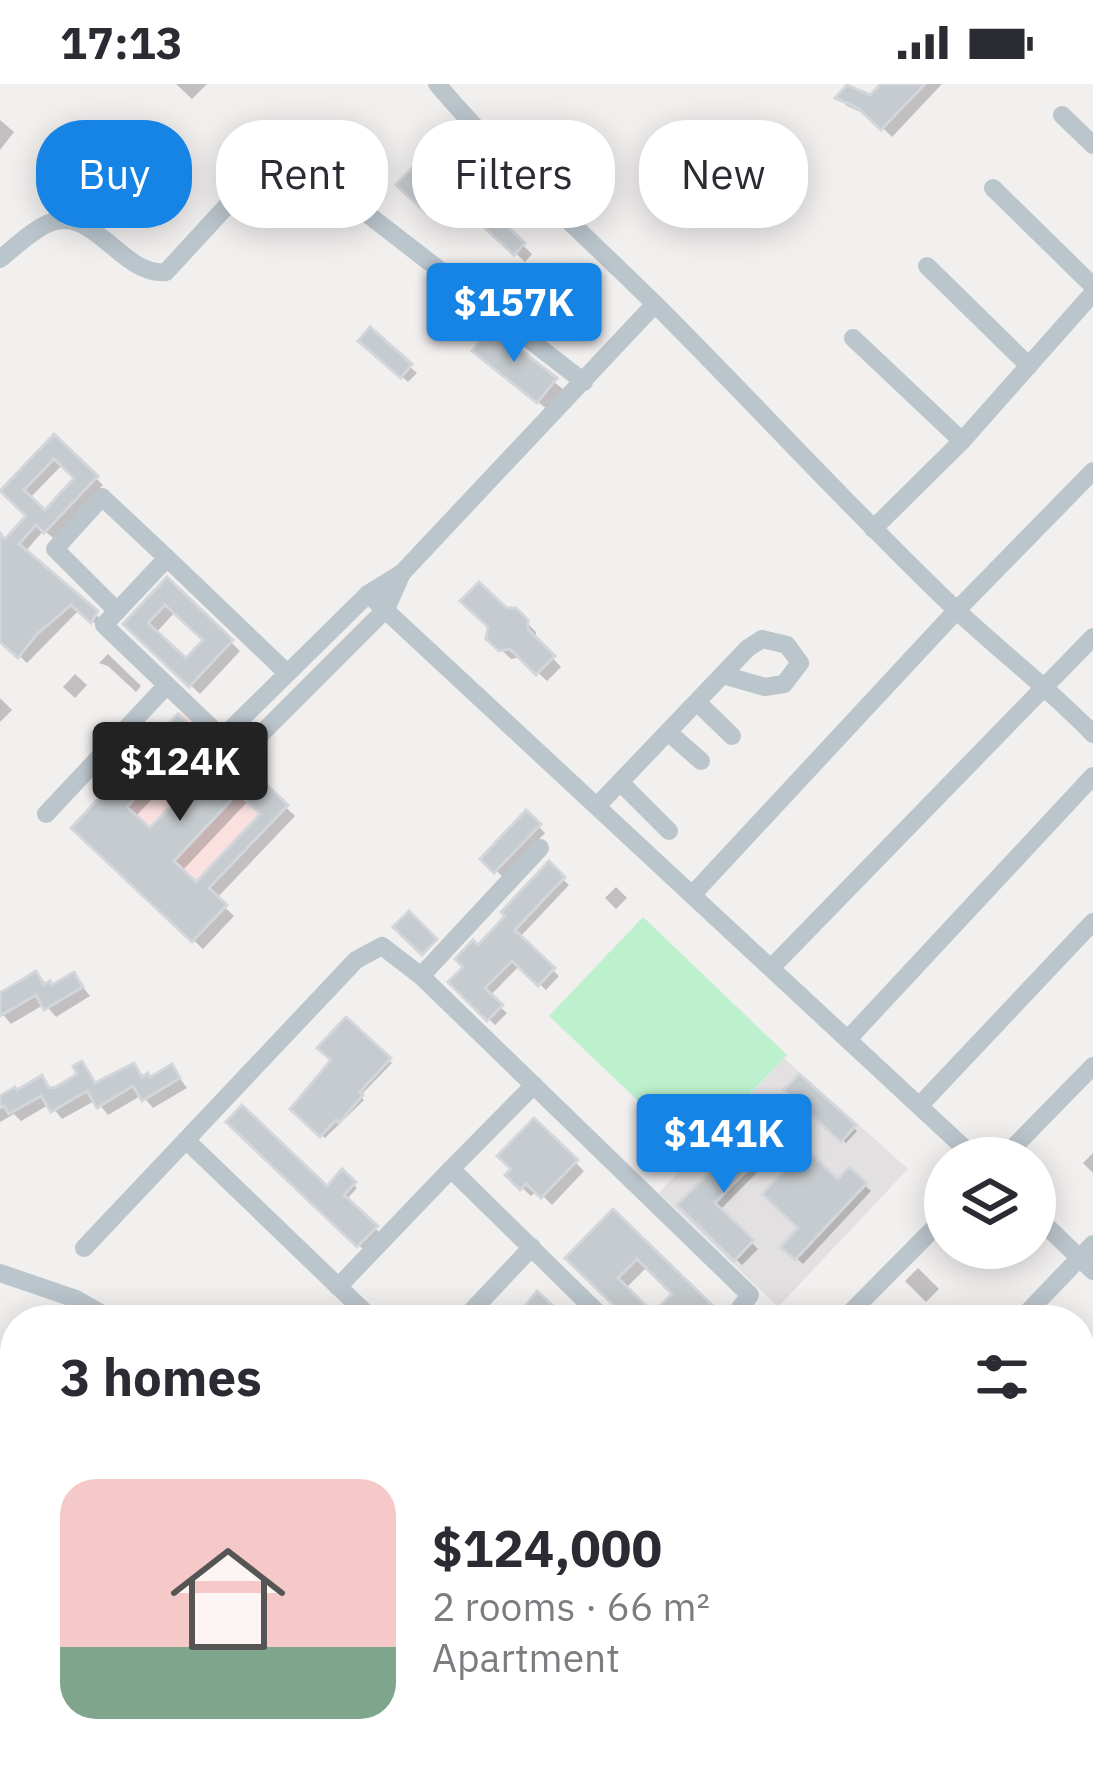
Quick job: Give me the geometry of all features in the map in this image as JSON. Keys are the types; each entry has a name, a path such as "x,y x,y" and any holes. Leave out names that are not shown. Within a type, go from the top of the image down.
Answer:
{"street":[{"path":"437,84 506,161 655,304 873,530 956,610 1046,685 1093,734"},
{"path":"1063,115 1093,146"},
{"path":"0,259 48,223 67,218 82,224 139,268 166,272 268,160 290,154 584,382"},
{"path":"873,530 962,441 1093,289 993,188"},
{"path":"927,266 1029,366"},
{"path":"222,738 368,594 402,573 655,304"},
{"path":"853,338 962,441"},
{"path":"692,895 956,610 1093,471"},
{"path":"117,611 55,549 102,497 286,672"},
{"path":"167,558 104,625 240,755 386,609 402,573"},
{"path":"368,594 954,1137"},
{"path":"771,968 1093,637"},
{"path":"597,806 723,675"},
{"path":"46,814 166,685"},
{"path":"697,702 732,736"},
{"path":"668,732 701,761"},
{"path":"849,1038 1093,776"},
{"path":"620,782 669,831"},
{"path":"421,976 540,848"},
{"path":"921,1104 1093,922"},
{"path":"84,1248 356,960 382,946 421,976 749,1295 742,1305"},
{"path":"1024,1137 1093,1066"},
{"path":"338,1287 534,1085"},
{"path":"186,1140 357,1305"},
{"path":"452,1169 590,1305"},
{"path":"1036,1305 1088,1257 1056,1232"},
{"path":"858,1305 924,1237"},
{"path":"477,1305 532,1247"},
{"path":"0,1273 88,1305"}],"shaded area":[{"path":"185,708 288,805 210,888 227,905 192,942 71,828"},
{"path":"784,1058 908,1169 780,1305 659,1193"}],"green space":[{"path":"643,917 787,1055 693,1153 549,1016"}],"building":[{"path":"881,84 925,84 881,130 858,108 835,98 847,85 870,95"},
{"path":"412,168 412,200 396,185"},
{"path":"485,228 509,228 525,243 514,255"},
{"path":"370,327 412,364 401,378 358,341"},
{"path":"491,327 557,378 537,403 472,351"},
{"path":"54,434 98,476 44,533 36,525 19,544 98,611 91,623 71,605 18,658 0,642 0,533 5,539 26,516 0,491","holes":["54,459 74,478 45,510 24,490"]},
{"path":"167,577 233,640 189,687 123,624","holes":["165,605 203,640 186,658 148,623"]},
{"path":"479,582 507,608 516,608 528,620 528,629 555,656 536,675 510,649 499,651 486,639 488,627 460,601"},
{"path":"178,714 231,765 247,766 288,805 209,888 227,905 192,942 71,828","holes":["191,739 214,760 150,828 127,807","238,793 260,814 196,882 174,861"]},
{"path":"526,810 541,824 494,873 480,859"},
{"path":"549,861 565,877 515,930 555,968 538,986 512,961 485,988 503,1005 487,1021 448,982 463,967 455,959 473,940 478,945 505,916 501,912"},
{"path":"409,911 437,939 422,955 393,927"},
{"path":"36,971 44,985 74,972 83,987 44,1010 36,995 0,1016 0,993"},
{"path":"346,1017 391,1058 339,1123 336,1120 320,1137 290,1109 331,1060 317,1048"},
{"path":"82,1061 95,1083 134,1063 142,1077 172,1064 180,1078 142,1101 133,1086 97,1108 87,1091 51,1112 41,1096 9,1114 4,1106 0,1108 0,1096 15,1087 42,1075 49,1088 56,1087 77,1074 73,1066"},
{"path":"799,1074 856,1125 841,1142 784,1090"},
{"path":"242,1105 327,1186 342,1169 356,1182 344,1195 378,1226 357,1247 226,1122"},
{"path":"534,1118 578,1160 541,1198 526,1184 520,1190 505,1175 511,1169 497,1156"},
{"path":"753,1129 771,1146 715,1203 754,1240 734,1261 677,1205"},
{"path":"806,1149 838,1179 849,1167 867,1183 795,1260 780,1247 798,1228 762,1194"},
{"path":"613,1209 712,1305 661,1305 672,1294 637,1259 618,1278 645,1305 614,1305 565,1258"},
{"path":"537,1291 552,1305 526,1305"}]}
